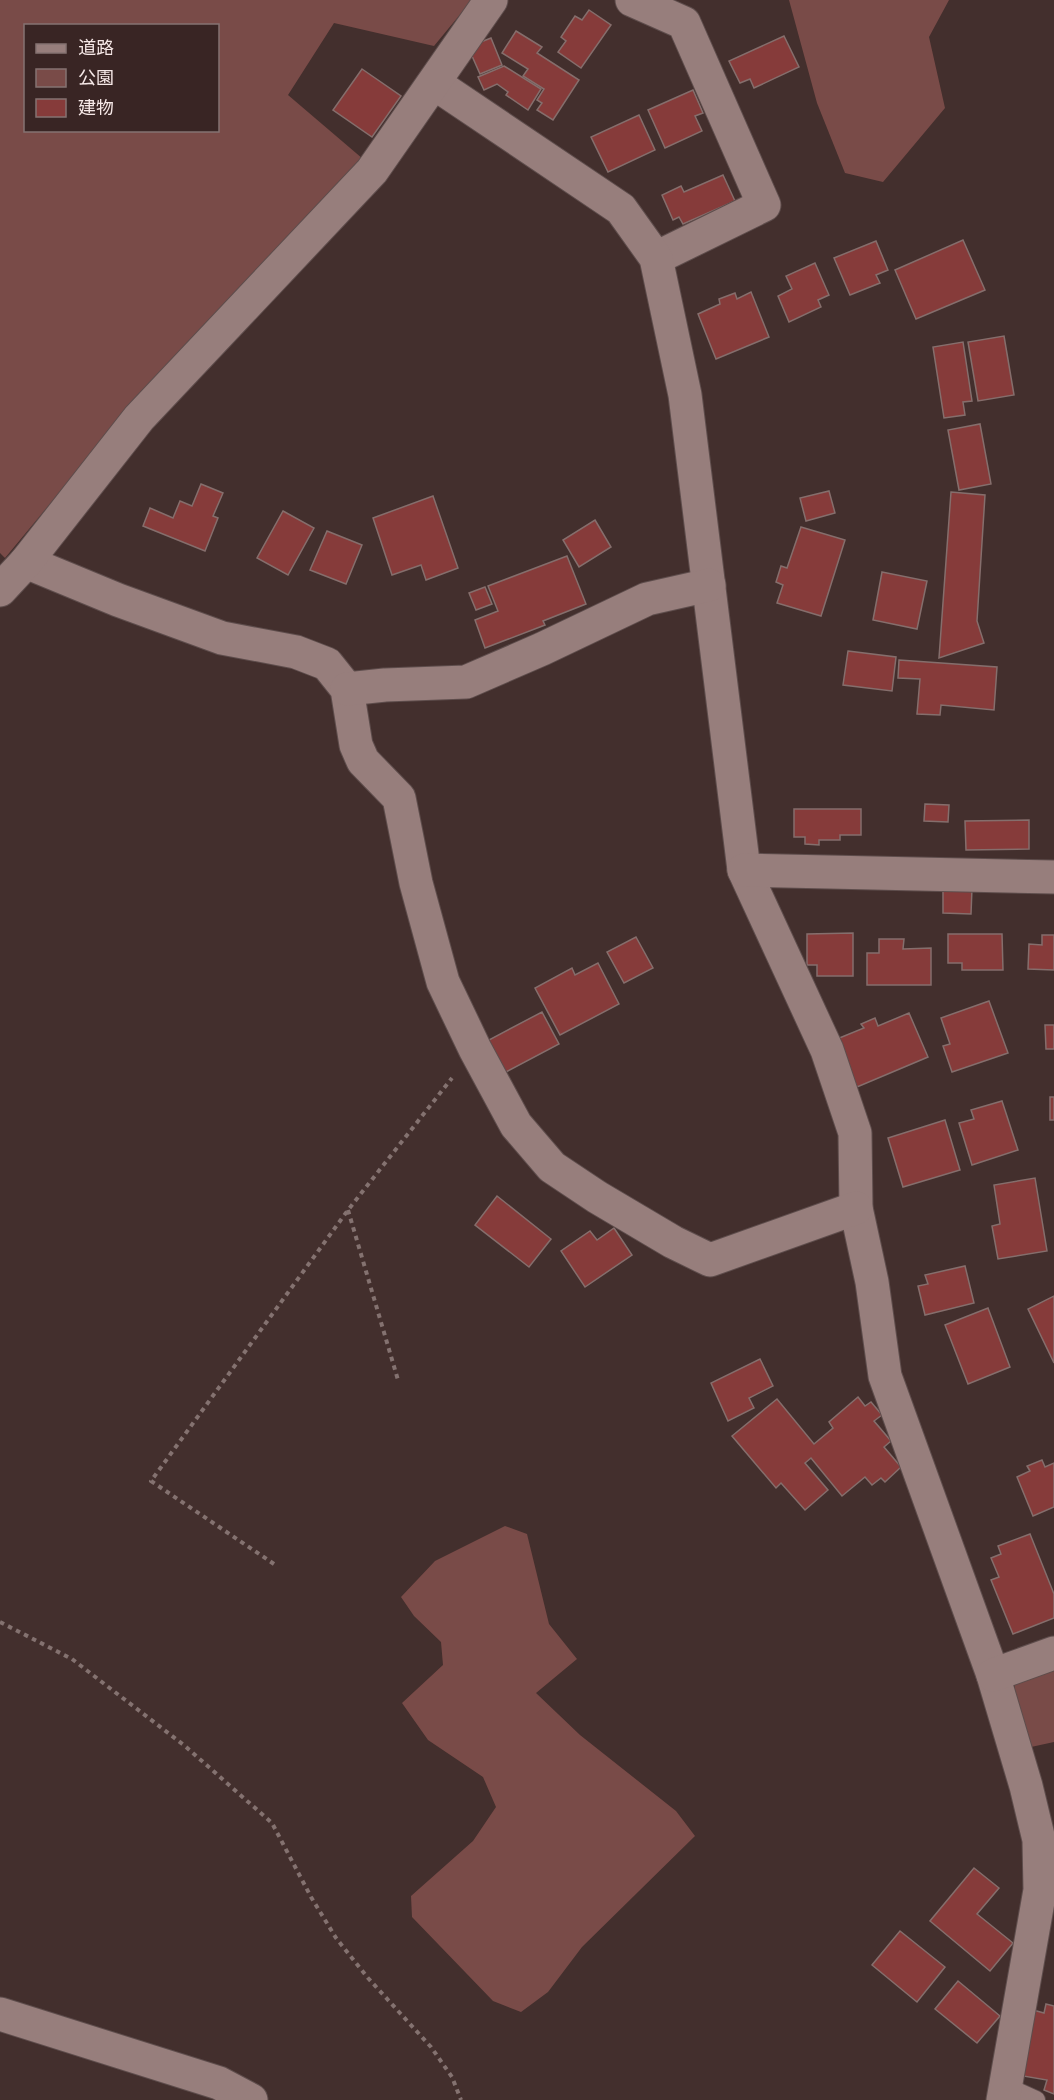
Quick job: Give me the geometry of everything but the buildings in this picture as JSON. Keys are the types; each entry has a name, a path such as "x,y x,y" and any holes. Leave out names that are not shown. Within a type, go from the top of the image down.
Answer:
{"street":[{"path":"0,590 26,562 139,418 372,171 491,0"},
{"path":"632,0 684,23 764,205 656,258"},
{"path":"434,83 621,209 656,258 685,395 744,870 827,1050 855,1133 856,1208 872,1282 885,1376 993,1675 1026,1786 1047,1839 1004,2093"},
{"path":"26,562 118,600 222,638 296,652 327,664 347,689 356,745 363,761 399,798 416,884 443,982 475,1049 516,1125 552,1167 673,1242 710,1260 856,1208"},
{"path":"347,689 466,682 647,599 709,585"},
{"path":"744,870 1054,877"},
{"path":"993,1675 1054,1653"},
{"path":"0,2014 219,2083 250,2100"}],"lane":[{"path":"1004,2093 1036,2100"}],"path":[{"path":"274,1564 151,1481 348,1210 475,1049"},
{"path":"348,1210 398,1380"},
{"path":"0,1622 72,1659 185,1746 272,1823 291,1862 336,1938 368,1978 431,2047 452,2077 461,2100"}],"green space":[{"path":"0,0 472,0 434,46 334,23 288,95 363,159 152,381 5,558 0,553"},
{"path":"789,0 949,0 929,37 945,108 883,182 845,173 817,103"},
{"path":"505,1526 527,1534 549,1624 577,1659 536,1693 580,1735 676,1811 695,1836 582,1947 548,1992 521,2012 493,2001 412,1917 411,1896 473,1841 496,1807 483,1777 428,1740 402,1703 443,1665 441,1642 414,1616 401,1597 435,1561"},
{"path":"1054,1665 1054,1742 1031,1747 1015,1693 1014,1678"}]}
